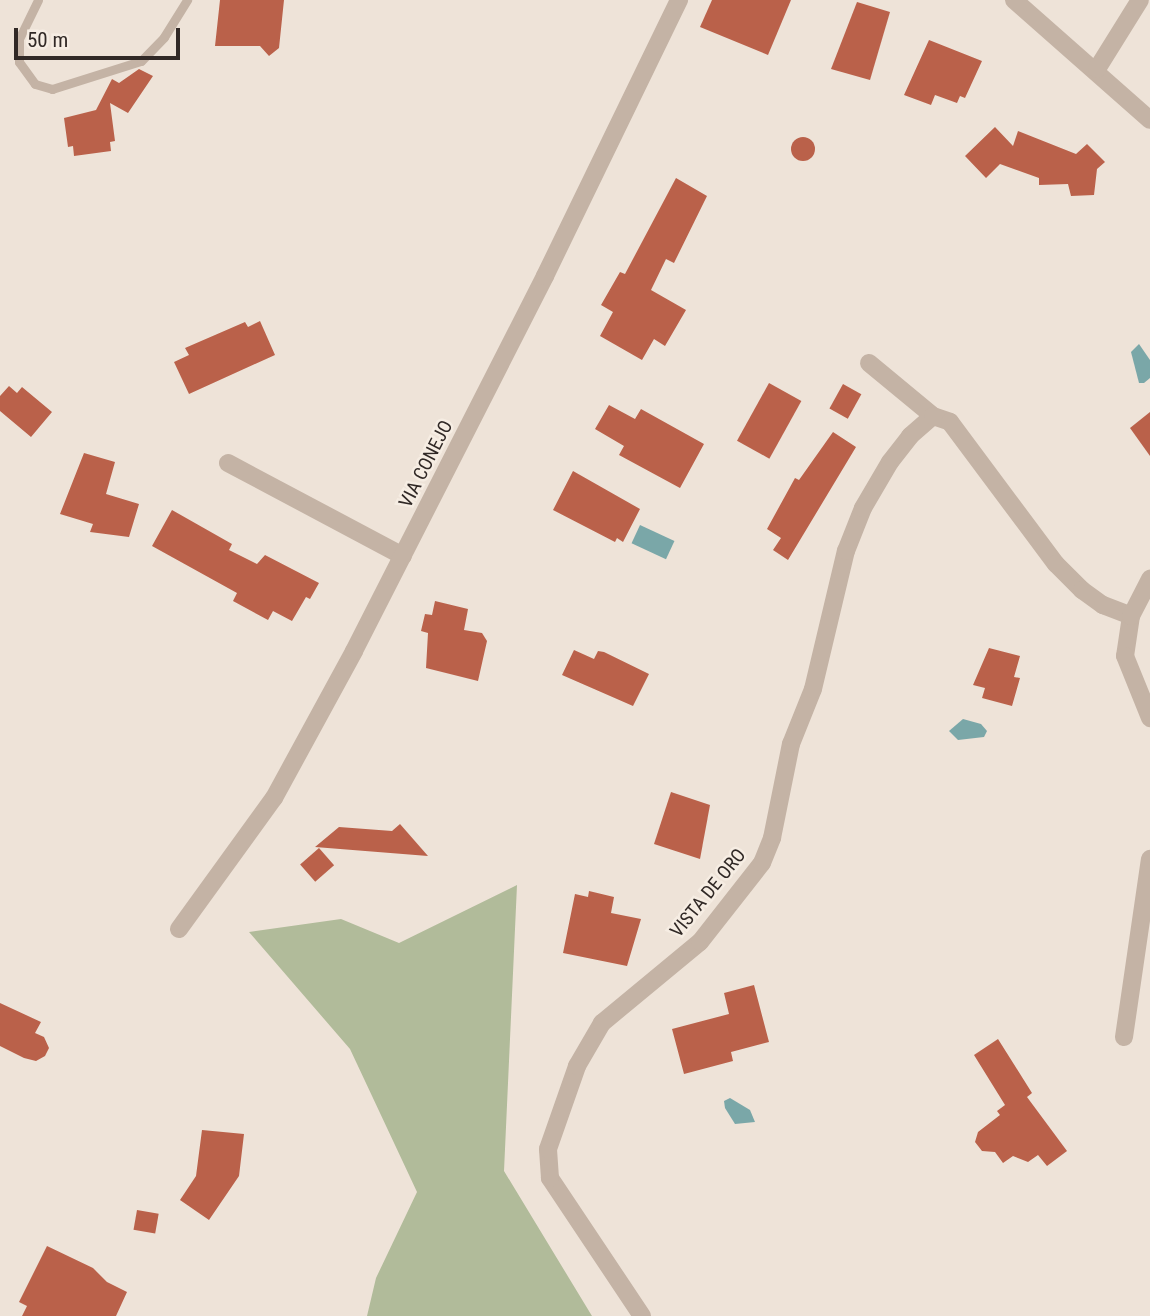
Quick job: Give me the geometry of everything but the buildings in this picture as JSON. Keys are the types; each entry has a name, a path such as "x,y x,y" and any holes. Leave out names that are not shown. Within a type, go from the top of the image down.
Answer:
{"street":[{"name":"VIA CONEJO","path":"179,929 274,798 403,555 679,0"},
{"path":"1014,0 1097,69 1150,120"},
{"path":"1097,69 1140,0"},
{"path":"869,363 933,416 950,422 1056,564 1103,605 1131,616"},
{"name":"VISTA DE ORO","path":"642,1316 550,1178 548,1149 577,1066 602,1023 700,942 762,863 772,838 791,744 813,689 846,551 863,508 890,462 910,436 933,416"},
{"path":"228,464 403,555"},
{"path":"1150,579 1131,616 1125,656 1150,718"},
{"path":"1125,1037 1150,859"}],"lane":[{"path":"38,0 19,39 19,62 34,84 52,89 141,61 164,37 187,0"}],"green space":[{"path":"517,885 504,1171 592,1316 367,1316 376,1278 417,1192 350,1049 249,932 341,919 399,943"}],"water":[{"path":"1139,344 1150,360 1150,378 1144,383 1139,383 1131,352"},
{"path":"640,525 674,541 666,559 632,543"},
{"path":"963,719 981,724 987,731 984,737 958,740 949,731"},
{"path":"730,1098 750,1110 755,1122 735,1124 725,1108 724,1101"}]}
